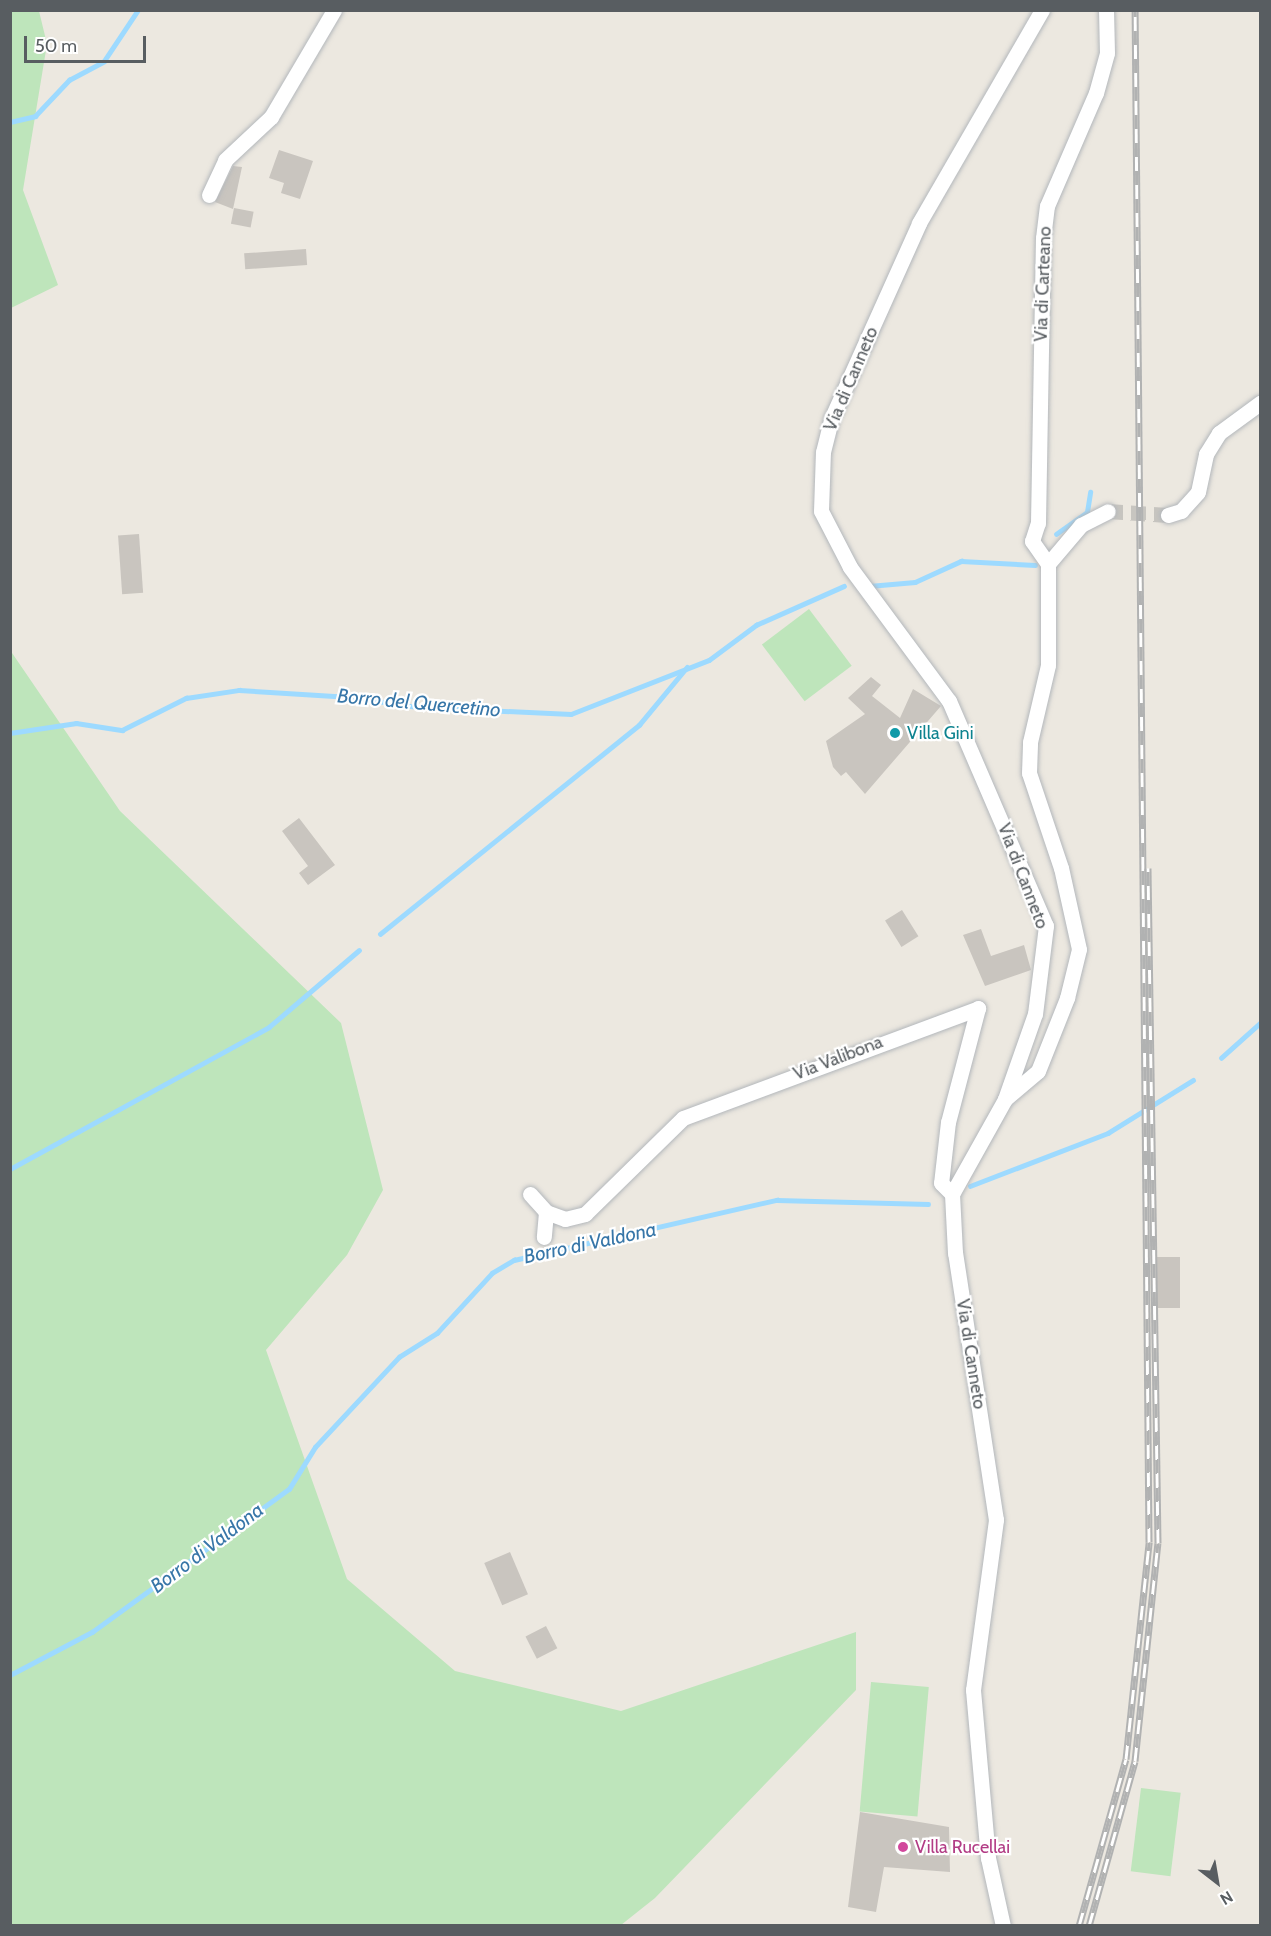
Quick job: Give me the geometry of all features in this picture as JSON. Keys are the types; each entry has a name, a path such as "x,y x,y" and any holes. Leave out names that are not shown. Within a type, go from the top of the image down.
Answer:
{"street":[{"path":"209,195 225,160 271,117 334,10"},
{"name":"Via di Canneto","path":"1003,1926 988,1858 973,1690 996,1520 955,1253 952,1194 1005,1099 1035,1014 1046,926 949,701 850,567 821,511 823,452 831,417 919,224 1042,10"},
{"name":"Via di Carteano","path":"1048,564 1032,541 1038,523 1042,238 1047,206 1086,122 1102,73 1106,10"},
{"path":"1168,515 1181,511 1198,492 1206,454 1219,433 1260,404"},
{"path":"1005,1099 1038,1071 1067,998 1079,949 1061,868 1029,773 1030,742 1048,665 1048,564 1081,525 1108,511"},
{"name":"Via Valibona","path":"546,1212 565,1219 585,1214 683,1118 978,1008 948,1122 941,1183 952,1194"},
{"path":"530,1194 546,1212 544,1237"}],"green space":[{"path":"11,10 39,11 47,44 23,190 58,285 11,308"},
{"path":"809,609 852,666 805,701 762,645"},
{"path":"10,650 120,811 341,1023 383,1190 347,1255 266,1350 347,1579 455,1671 621,1711 856,1632 856,1690 655,1898 621,1925 11,1925"},
{"path":"871,1682 929,1687 917,1817 860,1812"},
{"path":"1141,1788 1181,1793 1170,1876 1131,1871"}],"building":[{"path":"279,150 313,161 300,199 281,193 284,183 269,178"},
{"path":"233,166 242,167 233,209 215,202"},
{"path":"234,208 254,212 251,228 231,224"},
{"path":"306,249 307,265 245,269 244,253"},
{"path":"139,534 143,593 122,594 118,535"},
{"name":"Villa Gini","path":"871,677 881,685 872,696 900,718 913,689 941,706 865,794 846,772 841,776 833,767 826,741 865,714 848,698"},
{"path":"299,818 335,865 308,885 299,873 308,866 282,831"},
{"path":"902,910 918,936 901,947 885,921"},
{"path":"981,929 991,956 1024,945 1031,970 985,986 963,935"},
{"path":"1156,1257 1180,1257 1180,1308 1156,1308"},
{"path":"510,1552 528,1594 502,1605 484,1563"},
{"path":"546,1626 557,1648 537,1659 526,1636"},
{"name":"Villa Rucellai","path":"860,1812 949,1827 950,1872 884,1867 876,1912 848,1907"}],"waterway":[{"path":"10,122 35,116 69,80 104,61 138,10"},
{"name":"Borro del Quercetino","path":"1056,534 1087,512 1090,492"},
{"name":"Borro del Quercetino","path":"869,586 915,582 961,561 1035,565"},
{"name":"Borro del Quercetino","path":"10,733 76,723 122,730 186,698 239,690 350,697 417,707 571,714 709,660 756,625 844,586"},
{"path":"380,934 639,725 687,667"},
{"path":"10,1169 269,1027 359,950"},
{"name":"Borro di Valdona","path":"1221,1058 1260,1023"},
{"name":"Borro di Valdona","path":"970,1186 1108,1133 1193,1080"},
{"name":"Borro di Valdona","path":"10,1675 92,1632 289,1489 315,1447 399,1357 437,1333 492,1273 514,1260 777,1200 928,1204"}],"tunnel":[{"path":"1108,511 1168,515"}],"railway":[{"path":"1079,1926 1126,1759 1149,1542 1135,10"},
{"path":"1089,1926 1135,1761 1158,1543 1148,868"}],"place":[{"name":"Villa Gini","path":"895,733"},
{"name":"Villa Rucellai","path":"903,1847"}]}
